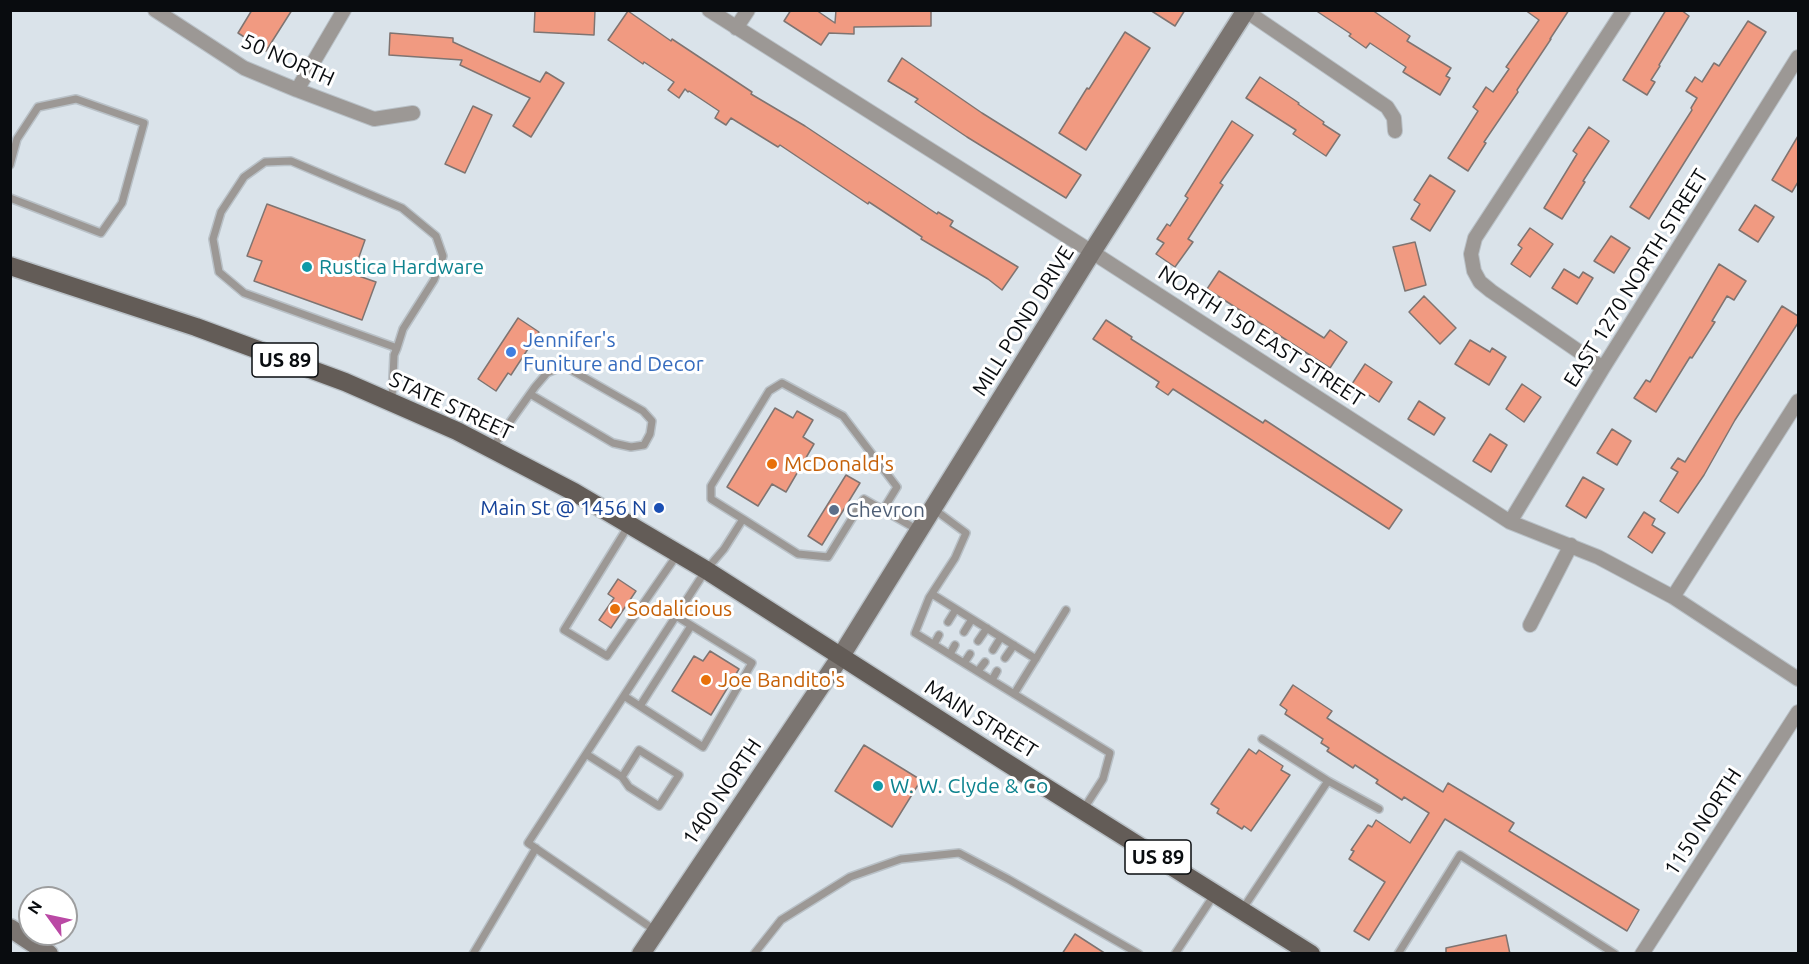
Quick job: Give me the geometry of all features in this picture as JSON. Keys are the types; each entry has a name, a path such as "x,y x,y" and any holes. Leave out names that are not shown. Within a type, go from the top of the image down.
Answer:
{"main road":[{"name":"MILL POND DRIVE","path":"840,656 1092,252 1246,11"},
{"name":"STATE STREET","path":"10,266 196,327 345,382 457,430 574,492 706,570 840,656"},
{"name":"MAIN STREET","path":"840,656 1311,954"},
{"name":"1400 NORTH","path":"641,954 840,656"},
{"path":"10,928 49,954"}],"street":[{"name":"50 NORTH","path":"156,10 244,68 297,90 374,119 413,113"},
{"path":"297,90 345,10"},
{"name":"NORTH 150 EAST STREET","path":"709,10 1092,252 1510,522 1598,557 1673,597 1798,679"},
{"path":"736,28 748,10"},
{"path":"1603,368 1480,282 1474,271 1471,254 1475,238 1624,10"},
{"path":"1246,11 1387,107 1394,118 1395,131"},
{"name":"EAST 1270 NORTH STREET","path":"1510,522 1603,368 1798,57"},
{"path":"1673,597 1798,401"},
{"path":"1530,625 1571,545"},
{"name":"1150 NORTH","path":"1642,954 1798,712"}],"lane":[{"path":"10,165 17,139 38,107 76,99 144,123 122,203 101,233 10,198"},
{"path":"391,402 394,355 397,348 403,329 434,280 443,256 436,236 402,208 291,161 265,162 244,177 221,212 213,239 219,272 244,293 397,348"},
{"path":"492,449 530,394 547,373 564,366 643,411 652,421 650,434 644,445 631,447 613,443 530,394"},
{"path":"884,510 897,487 843,416 782,383 770,391 711,486 711,499 798,554 828,557 864,499 919,530"},
{"path":"932,508 966,533 955,558 932,594 915,633 1110,753 1103,779 1083,810"},
{"path":"656,931 528,843 706,570 724,549 744,519"},
{"path":"629,525 564,630 607,656 678,554"},
{"path":"932,594 1036,659"},
{"path":"948,622 956,609"},
{"path":"1014,694 1066,610"},
{"path":"624,696 703,747 752,663 676,616"},
{"path":"964,632 972,619"},
{"path":"640,706 691,626"},
{"path":"978,641 987,628"},
{"path":"934,644 939,635"},
{"path":"993,650 1001,637"},
{"path":"950,654 956,645"},
{"path":"1005,658 1014,645"},
{"path":"964,663 970,654"},
{"path":"978,672 985,662"},
{"path":"992,680 997,671"},
{"path":"1262,739 1328,781 1379,809"},
{"path":"586,754 622,777 629,787 659,806 679,775 639,750 622,777"},
{"path":"1242,910 1328,781"},
{"path":"472,954 536,848"},
{"path":"754,954 781,920 850,877 901,859 959,853 1139,954"},
{"path":"1398,954 1460,855 1615,954"},
{"path":"1175,954 1216,893"}],"building":[{"path":"252,10 292,10 266,51 238,33"},
{"path":"535,10 595,10 594,35 534,32"},
{"path":"791,10 816,10 835,23 836,10 931,10 931,26 854,27 854,34 829,33 821,45 784,21"},
{"path":"1150,10 1185,10 1175,26"},
{"path":"1315,10 1372,10 1410,36 1407,41 1451,68 1446,76 1450,78 1440,95 1403,72 1406,67 1370,43 1366,48 1349,36 1351,34"},
{"path":"1525,10 1569,10 1484,142 1486,143 1468,171 1448,158 1478,111 1473,107 1486,87 1493,92 1509,69 1506,67 1539,20"},
{"path":"1666,10 1681,10 1689,16 1651,80 1655,82 1647,95 1623,80"},
{"path":"628,11 752,92 751,94 805,126 937,214 938,212 953,221 950,226 1018,267 1002,290 780,145 778,147 731,118 726,125 715,118 719,111 685,89 679,98 668,90 674,82 608,40"},
{"path":"1748,21 1766,32 1649,219 1630,207 1692,110 1697,98 1686,91 1695,77 1702,82 1714,63 1719,66"},
{"path":"1125,32 1150,48 1086,150 1059,133"},
{"path":"390,33 453,38 453,42 540,82 546,72 564,83 531,137 513,126 530,98 460,65 462,60 389,55"},
{"path":"902,58 982,113 1081,175 1066,198 967,137 915,102 918,99 888,81"},
{"path":"1260,77 1299,103 1340,135 1326,156 1293,134 1296,130 1246,98"},
{"path":"473,106 492,115 465,173 445,164"},
{"path":"1232,121 1253,135 1220,183 1223,185 1188,239 1193,242 1175,267 1156,254 1164,243 1157,239 1167,224 1170,226 1188,198 1185,196"},
{"path":"1589,127 1609,141 1562,219 1544,208 1577,154 1573,151"},
{"path":"1798,136 1798,182 1792,192 1772,180"},
{"path":"1430,175 1455,191 1430,231 1411,219 1420,204 1414,200"},
{"name":"Rustica Hardware","path":"267,204 365,240 353,274 376,282 362,320 254,281 262,261 247,256"},
{"path":"1755,205 1774,217 1758,242 1739,230"},
{"path":"1530,228 1553,244 1530,277 1511,264 1522,248 1518,245"},
{"path":"1611,236 1630,248 1614,273 1594,261"},
{"path":"1415,242 1426,285 1405,291 1393,247"},
{"path":"1719,264 1746,281 1734,300 1727,296 1712,321 1715,322 1656,412 1634,398 1646,380 1650,382"},
{"path":"1564,269 1579,278 1583,272 1593,278 1577,304 1552,288"},
{"path":"1219,271 1324,338 1330,330 1347,342 1330,368 1207,289"},
{"path":"1424,296 1456,328 1440,344 1409,312"},
{"path":"1782,306 1798,316 1798,323 1678,513 1660,501 1678,472 1671,468 1678,458 1685,462"},
{"name":"Jennifer's Funiture and Decor","path":"518,318 539,332 511,375 508,373 496,391 478,379"},
{"path":"1106,320 1132,337 1131,339 1263,423 1265,420 1402,510 1389,529 1173,389 1168,395 1156,387 1159,382 1093,339"},
{"path":"1470,340 1490,352 1492,348 1506,357 1489,385 1455,364"},
{"path":"1365,364 1392,382 1379,402 1352,384"},
{"path":"1522,384 1541,397 1524,422 1506,409"},
{"path":"1419,401 1445,418 1434,435 1408,419"},
{"name":"McDonald's","path":"775,408 793,418 797,411 813,420 803,437 814,444 786,492 772,484 758,506 727,487"},
{"path":"1612,429 1631,441 1617,465 1597,453"},
{"path":"1490,434 1507,445 1491,472 1473,461"},
{"name":"Chevron","path":"846,475 860,483 822,545 808,536"},
{"path":"1583,477 1604,489 1586,518 1566,506"},
{"path":"1644,512 1655,519 1652,525 1665,533 1652,553 1628,537"},
{"name":"Sodalicious","path":"618,579 636,591 611,628 599,620 614,598 608,594"},
{"name":"Joe Bandito's","path":"710,651 739,669 711,715 672,691 694,656 703,661"},
{"path":"1293,685 1332,711 1327,718 1443,792 1448,783 1514,823 1509,831 1639,910 1627,931 1445,819 1369,940 1354,931 1385,882 1349,859 1354,851 1351,850 1368,825 1372,827 1376,820 1410,843 1429,813 1404,797 1402,800 1376,783 1378,780 1355,765 1353,768 1327,751 1329,748 1321,743 1323,739 1285,714 1287,710 1280,705"},
{"name":"W. W. Clyde & Co","path":"864,745 921,780 892,827 835,791"},
{"path":"1249,749 1256,754 1259,750 1283,766 1281,770 1290,775 1251,831 1244,826 1242,829 1217,813 1219,809 1211,804"},
{"path":"1075,934 1106,954 1062,954"},
{"path":"1506,935 1510,954 1446,954 1446,948"}],"place":[{"name":"Rustica Hardware","path":"307,267"},
{"name":"Jennifer's Funiture and Decor","path":"511,352"},
{"name":"McDonald's","path":"772,464"},
{"name":"Main St @ 1456 N","path":"659,508"},
{"name":"Chevron","path":"834,510"},
{"name":"Sodalicious","path":"615,609"},
{"name":"Joe Bandito's","path":"706,680"},
{"name":"W. W. Clyde & Co","path":"878,786"}]}
